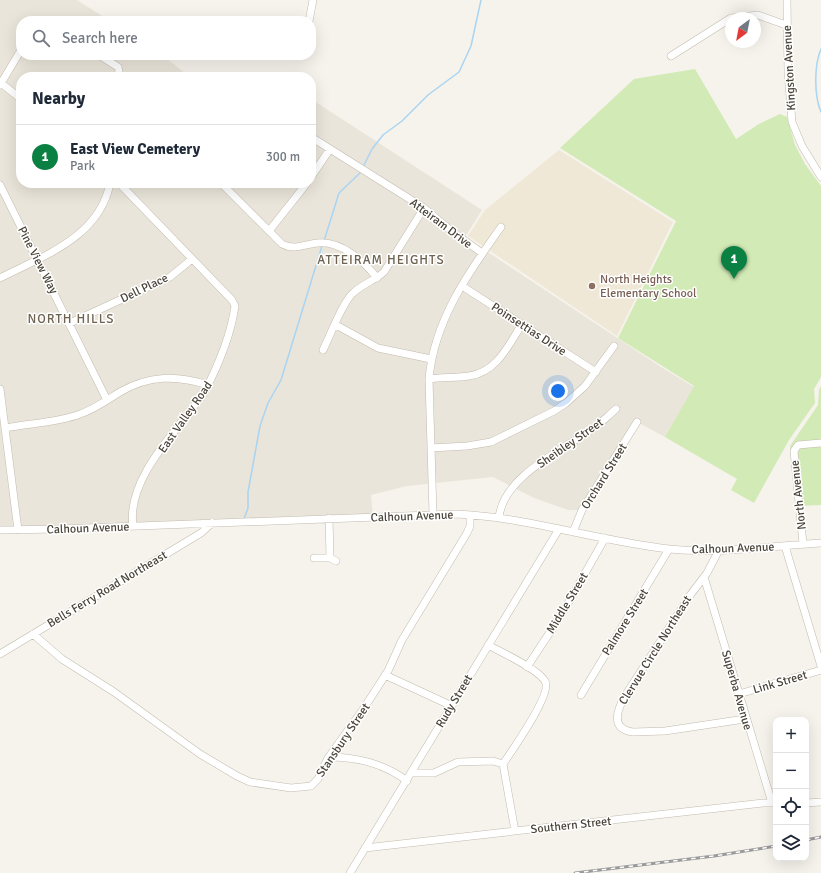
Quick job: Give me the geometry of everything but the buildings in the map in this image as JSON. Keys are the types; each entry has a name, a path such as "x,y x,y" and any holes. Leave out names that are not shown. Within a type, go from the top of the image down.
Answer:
{"street":[{"path":"309,16 313,0"},
{"name":"Kingston Avenue","path":"787,0 786,25 792,122 802,146 821,177"},
{"path":"761,16 786,25"},
{"path":"671,56 725,22"},
{"path":"16,58 1,84 16,96"},
{"path":"107,60 118,67 119,72"},
{"name":"Atteiram Drive","path":"316,140 424,208 450,230 482,253 446,315 431,359 429,379 434,514"},
{"path":"316,170 330,149"},
{"name":"Pine View Way","path":"0,185 107,400"},
{"path":"0,278 62,247 84,231 98,211 108,188"},
{"name":"East Valley Road","path":"124,188 232,300 235,306 223,346 208,385 197,403 143,475 133,504 133,526"},
{"path":"226,188 279,241 290,248 316,243 332,244 367,265 377,278"},
{"path":"269,231 303,188"},
{"path":"323,350 352,294 377,278 388,266 424,208"},
{"path":"482,253 501,227"},
{"name":"Dell Place","path":"70,323 170,276 192,259"},
{"name":"Poinsettias Drive","path":"462,286 596,372"},
{"path":"429,379 469,376 486,370 500,359 522,324"},
{"path":"336,325 378,348 431,359"},
{"path":"431,448 467,446 491,442 566,403 585,386 614,346"},
{"path":"5,428 71,418 130,387 155,379 182,378 208,385"},
{"path":"0,389 18,530"},
{"name":"Sheibley Street","path":"499,518 502,505 508,495 533,468 598,425 616,409"},
{"name":"Orchard Street","path":"573,532 582,510 637,422"},
{"name":"North Avenue","path":"803,544 794,451 796,446 821,443"},
{"name":"Calhoun Avenue","path":"0,530 434,514 470,515 499,518 670,549 719,550 821,543"},
{"name":"Stansbury Street","path":"33,634 62,659 114,692 200,754 237,776 250,782 291,788 311,786 318,779 329,757 364,708 385,675 402,640 467,533 470,526 470,515"},
{"path":"314,558 333,560 329,518"},
{"name":"Bells Ferry Road Northeast","path":"0,654 201,533 212,523"},
{"name":"Rudy Street","path":"350,873 559,529"},
{"name":"Middle Street","path":"527,667 562,614 605,538"},
{"name":"North Avenue","path":"785,546 821,666"},
{"name":"Palmore Street","path":"582,694 670,549"},
{"name":"Clervue Circle Northeast","path":"719,550 704,577 691,594 625,696 617,711 619,723 628,732 665,731 745,719"},
{"name":"Superba Avenue","path":"704,577 745,719 773,800"},
{"path":"488,645 527,667 545,680 547,686 545,694 530,722 503,764 515,831"},
{"name":"Link Street","path":"739,694 821,670"},
{"path":"385,675 452,706"},
{"path":"329,757 372,763 398,774 407,781"},
{"path":"412,773 434,773 458,762 493,761 503,764"},
{"path":"809,803 821,802"},
{"name":"Southern Street","path":"365,848 773,803"}],"shaded area":[{"path":"0,0 77,0 102,16 16,16 16,60 168,60 184,72 16,72 16,188 316,188 316,102 482,210 465,237 661,367 694,387 665,437 637,422 582,510 568,510 534,498 493,477 407,486 371,495 373,517 0,529"},
{"name":"North Heights Elementary School","path":"559,150 673,222 617,336 468,236 485,210"}],"green space":[{"path":"695,69 736,139 759,124 780,114 787,117 795,145 805,164 821,186 821,377 814,389 815,403 789,440 754,503 731,490 737,479 665,437 694,386 618,338 676,221 560,148 634,79"},
{"path":"821,386 821,505 796,506 790,446 818,405 819,390"}],"waterway":[{"path":"363,167 372,149 383,135 402,121 428,95 459,72 471,46 481,0"},
{"path":"821,49 816,72 817,98 821,112"},
{"path":"324,241 339,193 361,172"},
{"path":"244,519 248,508 248,492 260,426 268,403 281,380 322,246"}],"railway":[{"path":"809,839 821,837"},
{"path":"575,873 714,856 773,846"}],"place":[{"name":"East View Cemetery","path":"734,279"},
{"name":"North Heights Elementary School","path":"592,286"}],"district":[{"name":"ATTEIRAM HEIGHTS","path":"381,259"},
{"name":"NORTH HILLS","path":"71,318"}]}
